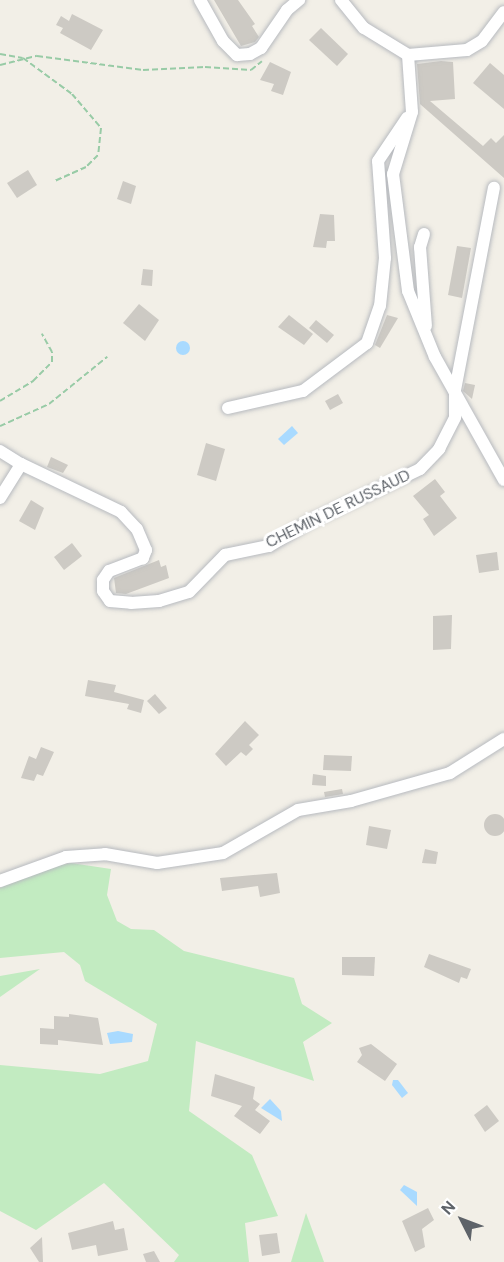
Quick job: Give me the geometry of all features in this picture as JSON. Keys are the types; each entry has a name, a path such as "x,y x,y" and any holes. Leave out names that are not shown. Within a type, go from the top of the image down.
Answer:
{"street":[{"path":"200,0 230,51 250,54 269,37 287,10 299,0"},
{"path":"341,0 364,28 408,55 444,55 467,50 482,41 504,12"},
{"path":"408,55 412,112 393,174 408,291 427,339 504,480"},
{"path":"228,408 303,391 367,343 380,306 385,258 385,209 377,176 378,161 412,112"},
{"name":"CHEMIN DE RUSSAUD","path":"21,464 121,512 137,530 146,550 143,558 109,571 103,580 103,591 110,601 159,601 189,592 225,555 268,546 420,469 439,449 455,417 455,390 494,188"},
{"path":"424,234 420,247 427,339"},
{"path":"0,451 21,464 0,498"},
{"path":"0,881 66,857 105,854 158,863 223,853 298,810 351,801 450,773 504,739"}],"path":[{"path":"0,54 23,58 78,60 143,70 205,67 251,70 259,67 265,56 269,37"},
{"path":"0,65 23,58"},
{"path":"23,58 72,94 101,129 98,155 86,167 54,180"},
{"path":"0,401 33,381 52,362 52,352 42,334"},
{"path":"0,426 50,404 107,357"}],"green space":[{"path":"71,863 111,869 107,895 117,921 131,929 154,930 184,951 294,978 302,1004 332,1023 303,1042 314,1081 196,1041 189,1111 252,1155 278,1216 245,1223 249,1262 174,1262 179,1255 104,1183 36,1230 0,1211 0,1065 100,1074 148,1061 157,1024 85,981 80,965 64,952 0,958 0,888 37,870"},
{"path":"40,969 0,997 0,976"},
{"path":"306,1213 324,1262 291,1262"}],"water":[{"path":"183,341 188,343 190,348 188,353 183,355 178,353 176,348 178,343"},
{"path":"292,426 298,433 284,445 278,439"},
{"path":"118,1031 133,1034 132,1042 110,1044 107,1033"},
{"path":"393,1080 398,1080 408,1093 402,1098 392,1085"},
{"path":"270,1099 281,1111 282,1121 261,1108"},
{"path":"404,1185 417,1192 417,1206 400,1190"}],"building":[{"path":"214,0 238,0 255,24 252,26 259,37 255,42 241,46"},
{"path":"72,14 103,30 91,50 60,33 63,28 56,25 61,16 69,21"},
{"path":"321,28 348,54 337,66 309,40"},
{"path":"270,62 291,72 283,95 271,91 274,84 260,80"},
{"path":"453,62 455,99 430,101 483,146 491,138 496,143 504,135 504,178 420,104 417,64"},
{"path":"490,63 504,75 504,109 473,83"},
{"path":"28,170 37,185 17,198 7,183"},
{"path":"123,181 136,186 131,204 117,199"},
{"path":"320,214 334,215 335,241 327,241 326,248 313,247"},
{"path":"457,246 471,248 462,298 448,295"},
{"path":"143,269 153,270 152,286 141,285"},
{"path":"139,304 159,320 145,341 123,323"},
{"path":"289,315 313,334 304,345 278,327"},
{"path":"387,315 398,318 380,348 375,345"},
{"path":"316,320 334,335 327,343 309,328"},
{"path":"465,383 475,385 472,399 463,391"},
{"path":"338,394 343,403 330,410 325,401"},
{"path":"206,443 225,449 216,481 197,475"},
{"path":"51,457 68,465 63,473 47,467"},
{"path":"435,479 445,492 440,496 457,518 434,536 423,519 429,515 413,496"},
{"path":"31,500 44,508 35,530 19,521"},
{"path":"72,543 82,556 64,570 54,557"},
{"path":"497,552 499,570 479,573 476,555"},
{"path":"159,560 161,567 166,565 169,578 126,594 116,593 114,578"},
{"path":"452,615 451,649 433,650 433,616"},
{"path":"88,680 116,685 114,692 144,700 141,713 127,709 129,704 85,696"},
{"path":"155,694 167,708 159,714 147,701"},
{"path":"245,721 259,735 249,745 253,749 246,756 241,752 226,766 215,754"},
{"path":"41,747 54,752 43,776 37,774 34,781 21,778 29,756 36,759"},
{"path":"324,755 352,756 351,771 323,770"},
{"path":"313,774 326,776 326,786 312,785"},
{"path":"342,789 343,794 325,797 324,792"},
{"path":"495,814 505,821 506,825 499,835 495,836 485,829 484,825 491,815"},
{"path":"369,826 391,830 387,849 366,845"},
{"path":"425,849 438,852 436,864 422,863"},
{"path":"277,873 280,893 260,897 258,886 222,891 220,878"},
{"path":"429,954 471,969 467,979 461,977 459,983 424,967"},
{"path":"342,957 375,957 374,976 342,975"},
{"path":"69,1014 98,1018 103,1045 58,1040 58,1045 40,1044 40,1028 54,1029 54,1016 69,1017"},
{"path":"371,1044 397,1064 385,1081 357,1062 362,1055 359,1048"},
{"path":"215,1074 255,1087 253,1099 260,1104 255,1110 270,1121 260,1134 234,1116 242,1106 211,1096"},
{"path":"487,1105 499,1121 485,1132 474,1115"},
{"path":"428,1208 434,1220 422,1229 425,1247 415,1252 402,1221"},
{"path":"113,1221 115,1230 124,1228 128,1250 98,1256 96,1245 72,1250 68,1233"},
{"path":"277,1233 280,1253 262,1256 259,1235"},
{"path":"42,1237 43,1262 39,1262 30,1248"},
{"path":"154,1251 160,1262 146,1262 143,1254"}]}
